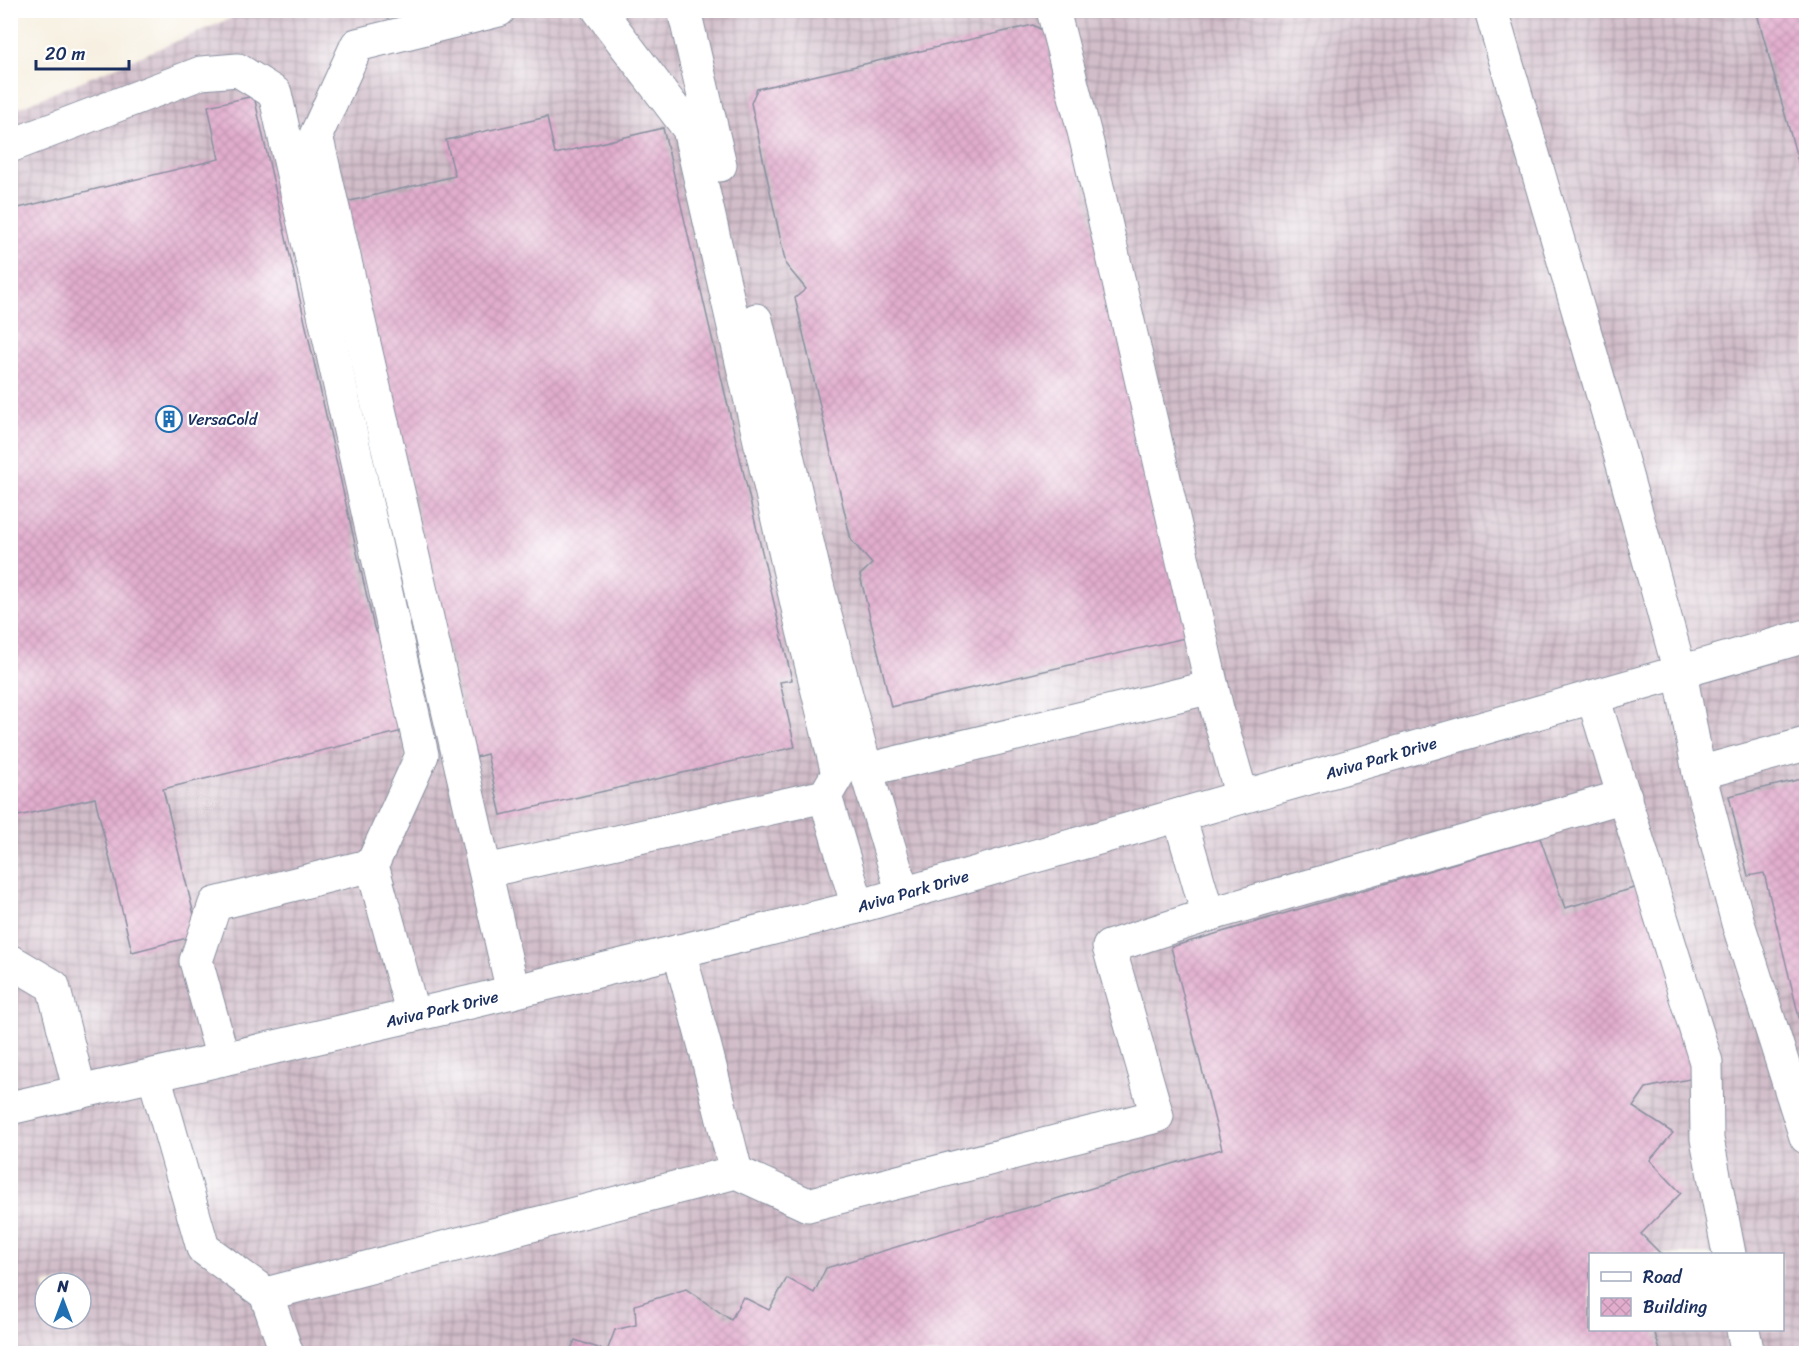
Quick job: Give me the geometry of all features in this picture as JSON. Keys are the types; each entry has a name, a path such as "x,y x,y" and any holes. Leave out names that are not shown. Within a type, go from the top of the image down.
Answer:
{"street":[{"path":"500,10 357,45 316,135 513,992"},
{"path":"486,871 825,796 838,774 688,129 599,10"},
{"path":"684,10 817,585 866,770 903,894"},
{"path":"1053,10 1087,143 1212,687 1242,797"},
{"path":"1491,10 1620,454 1680,672 1700,773 1738,923 1806,1137"},
{"path":"10,146 201,73 238,70 275,93 422,755 372,865 413,1016"},
{"name":"Aviva Park Drive","path":"10,1108 413,1016 858,907 1806,636"},
{"path":"866,770 1212,687"},
{"path":"1593,697 1706,1062 1707,1139 1729,1253"},
{"path":"1700,773 1806,744"},
{"path":"266,1294 736,1172 808,1205 1157,1116 1109,948 1208,915 1625,795"},
{"path":"825,796 858,907"},
{"path":"1179,815 1208,915"},
{"path":"223,1059 196,961 215,904 372,865"},
{"path":"679,951 736,1172"},
{"path":"10,964 14,963 53,986 80,1092"},
{"path":"154,1075 202,1248 266,1294 287,1353"},
{"path":"1743,1331 1748,1353"}],"shaded area":[{"path":"248,11 1806,11 1806,1353 11,1354 11,111"}],"building":[{"path":"1756,10 1806,10 1806,190"},
{"path":"1033,25 1047,33 1189,637 891,707 860,575 872,564 851,540 795,298 806,289 786,265 751,103 757,89"},
{"name":"VersaCold","path":"254,96 374,628 386,647 407,730 163,789 199,935 132,952 95,798 10,818 10,210 219,159 208,106"},
{"path":"547,117 555,154 663,128 792,680 780,682 795,747 501,815 487,754 476,757 346,202 455,176 446,140"},
{"path":"1806,778 1806,1046 1764,873 1748,876 1729,796"},
{"path":"1540,838 1565,908 1648,884 1704,1076 1646,1088 1633,1107 1673,1133 1650,1160 1681,1193 1641,1234 1660,1253 1589,1253 1589,1331 1654,1331 1661,1354 569,1354 575,1340 607,1351 615,1330 636,1325 635,1305 686,1289 731,1320 743,1297 769,1310 787,1278 814,1293 826,1268 1222,1149 1171,947"}],"place":[{"name":"VersaCold","path":"169,419"}]}
